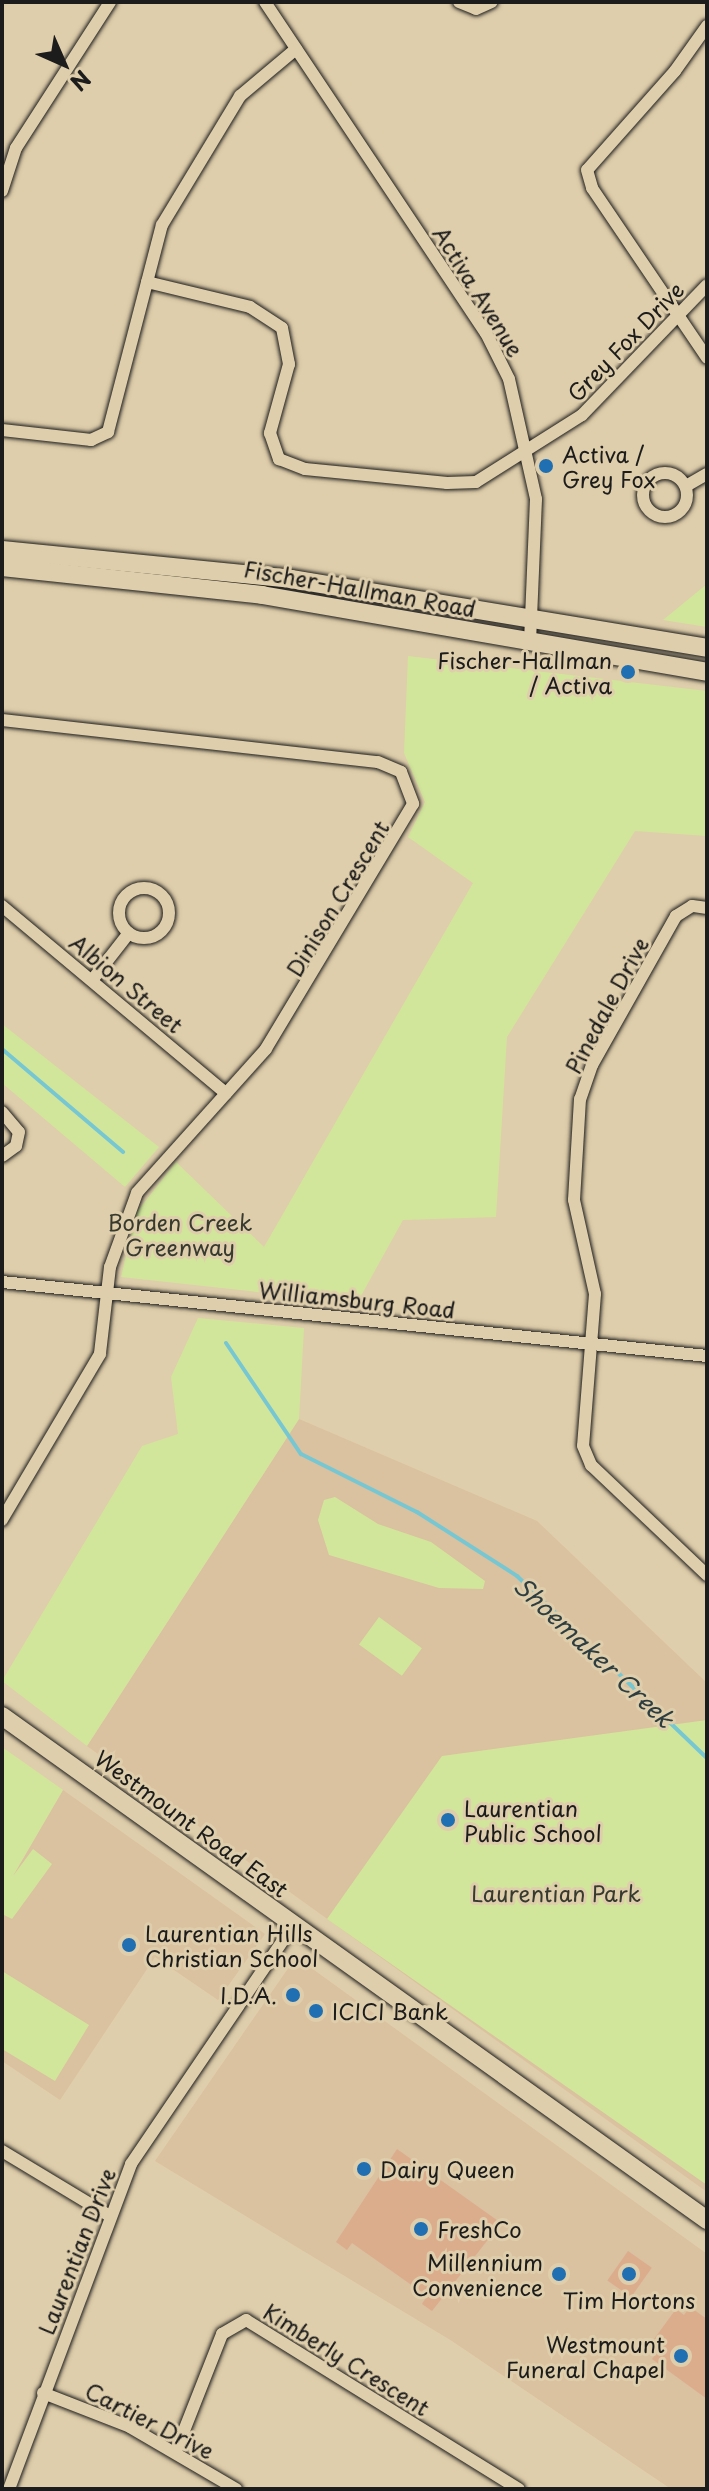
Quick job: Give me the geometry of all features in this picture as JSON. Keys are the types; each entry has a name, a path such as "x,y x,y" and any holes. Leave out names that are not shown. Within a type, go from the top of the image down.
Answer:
{"main road":[{"name":"Fischer-Hallman Road","path":"2,550 291,579 707,648"},
{"name":"Fischer-Hallman Road","path":"2,567 249,593 707,672"},
{"name":"Westmount Road East","path":"2,1716 707,2220"}],"street":[{"path":"2,191 16,148 110,2"},
{"name":"Activa Avenue","path":"265,2 486,333 509,379 529,449 538,539 530,643"},
{"path":"459,2 476,9 492,2"},
{"path":"707,26 587,170 592,188 707,358"},
{"path":"2,430 103,438 162,225 240,96 296,49"},
{"name":"Grey Fox Drive","path":"147,282 250,307 282,328 289,364 270,444 288,465 476,482 582,415 707,285"},
{"path":"686,486 707,474"},
{"name":"Dinison Crescent","path":"2,720 378,762 392,765 408,782 413,804 406,824 296,1005 226,1093 137,1193 121,1224 100,1354 2,1520"},
{"path":"135,889 157,891 169,914 162,930 147,938 129,933 118,915 123,899 135,889"},
{"name":"Albion Street","path":"2,906 226,1093"},
{"name":"Pinedale Drive","path":"707,908 692,906 676,916 592,1065 580,1099 574,1200 595,1294 583,1419 591,1465 707,1575"},
{"path":"93,979 129,933"},
{"path":"2,1112 19,1132 16,1146 2,1156"},
{"name":"Williamsburg Road","path":"2,1282 707,1356"},
{"name":"Laurentian Drive","path":"9,2489 108,2215 171,2097 293,1926"},
{"path":"2,2151 108,2215"},
{"name":"Kimberly Crescent","path":"176,2451 222,2334 246,2320 519,2489"},
{"name":"Cartier Drive","path":"43,2393 176,2451 236,2489"}],"shaded area":[{"name":"Laurentian Public School","path":"299,1419 537,1521 707,1683 707,2192 87,1746"},
{"name":"Laurentian Hills Christian School","path":"63,1790 265,1934 218,2000 155,1957 60,2100 2,2061 2,1894"},
{"path":"296,1957 707,2254 707,2489 671,2489 452,2341 155,2161"}],"green space":[{"path":"707,584 707,627 663,620"},
{"path":"408,656 707,691 707,836 635,831 507,1037 496,1217 403,1220 357,1303 121,1277 136,1213 176,1162 264,1247 473,883 408,837 425,802 404,753"},
{"name":"Borden Creek Greenway","path":"2,1024 159,1147 125,1187 2,1083"},
{"path":"198,1318 304,1328 299,1419 87,1746 2,1681 142,1446 178,1434 171,1377"},
{"path":"335,1497 378,1524 431,1542 485,1581 483,1589 439,1588 329,1555 318,1520 324,1500"},
{"path":"379,1617 422,1648 402,1676 359,1645"},
{"name":"Laurentian Park","path":"707,1720 707,2185 327,1919 442,1756"},
{"path":"2,1747 63,1790 13,1876 33,1849 52,1864 12,1919 2,1914"},
{"path":"2,1971 89,2025 55,2081 2,2049"}],"building":[{"name":"FreshCo","path":"397,2149 501,2223 432,2311 422,2304 427,2296 352,2243 347,2250 336,2242"},
{"name":"Tim Hortons","path":"628,2251 652,2268 631,2297 607,2280"},
{"name":"Westmount Funeral Chapel","path":"690,2307 707,2319 707,2399 652,2359 657,2352 649,2346 676,2309 684,2315"}],"waterway":[{"name":"Shoemaker Creek","path":"2,1049 123,1152"},
{"name":"Shoemaker Creek","path":"226,1343 301,1454 417,1512 517,1576 707,1758"}],"place":[{"name":"Activa / Grey Fox","path":"546,466"},
{"name":"Fischer-Hallman / Activa","path":"628,672"},
{"name":"Laurentian Public School","path":"448,1820"},
{"name":"Laurentian Hills Christian School","path":"129,1945"},
{"name":"I.D.A.","path":"293,1995"},
{"name":"ICICI Bank","path":"316,2011"},
{"name":"Dairy Queen","path":"364,2169"},
{"name":"FreshCo","path":"421,2229"},
{"name":"Millennium Convenience","path":"559,2274"},
{"name":"Tim Hortons","path":"629,2274"},
{"name":"Westmount Funeral Chapel","path":"681,2356"}]}
